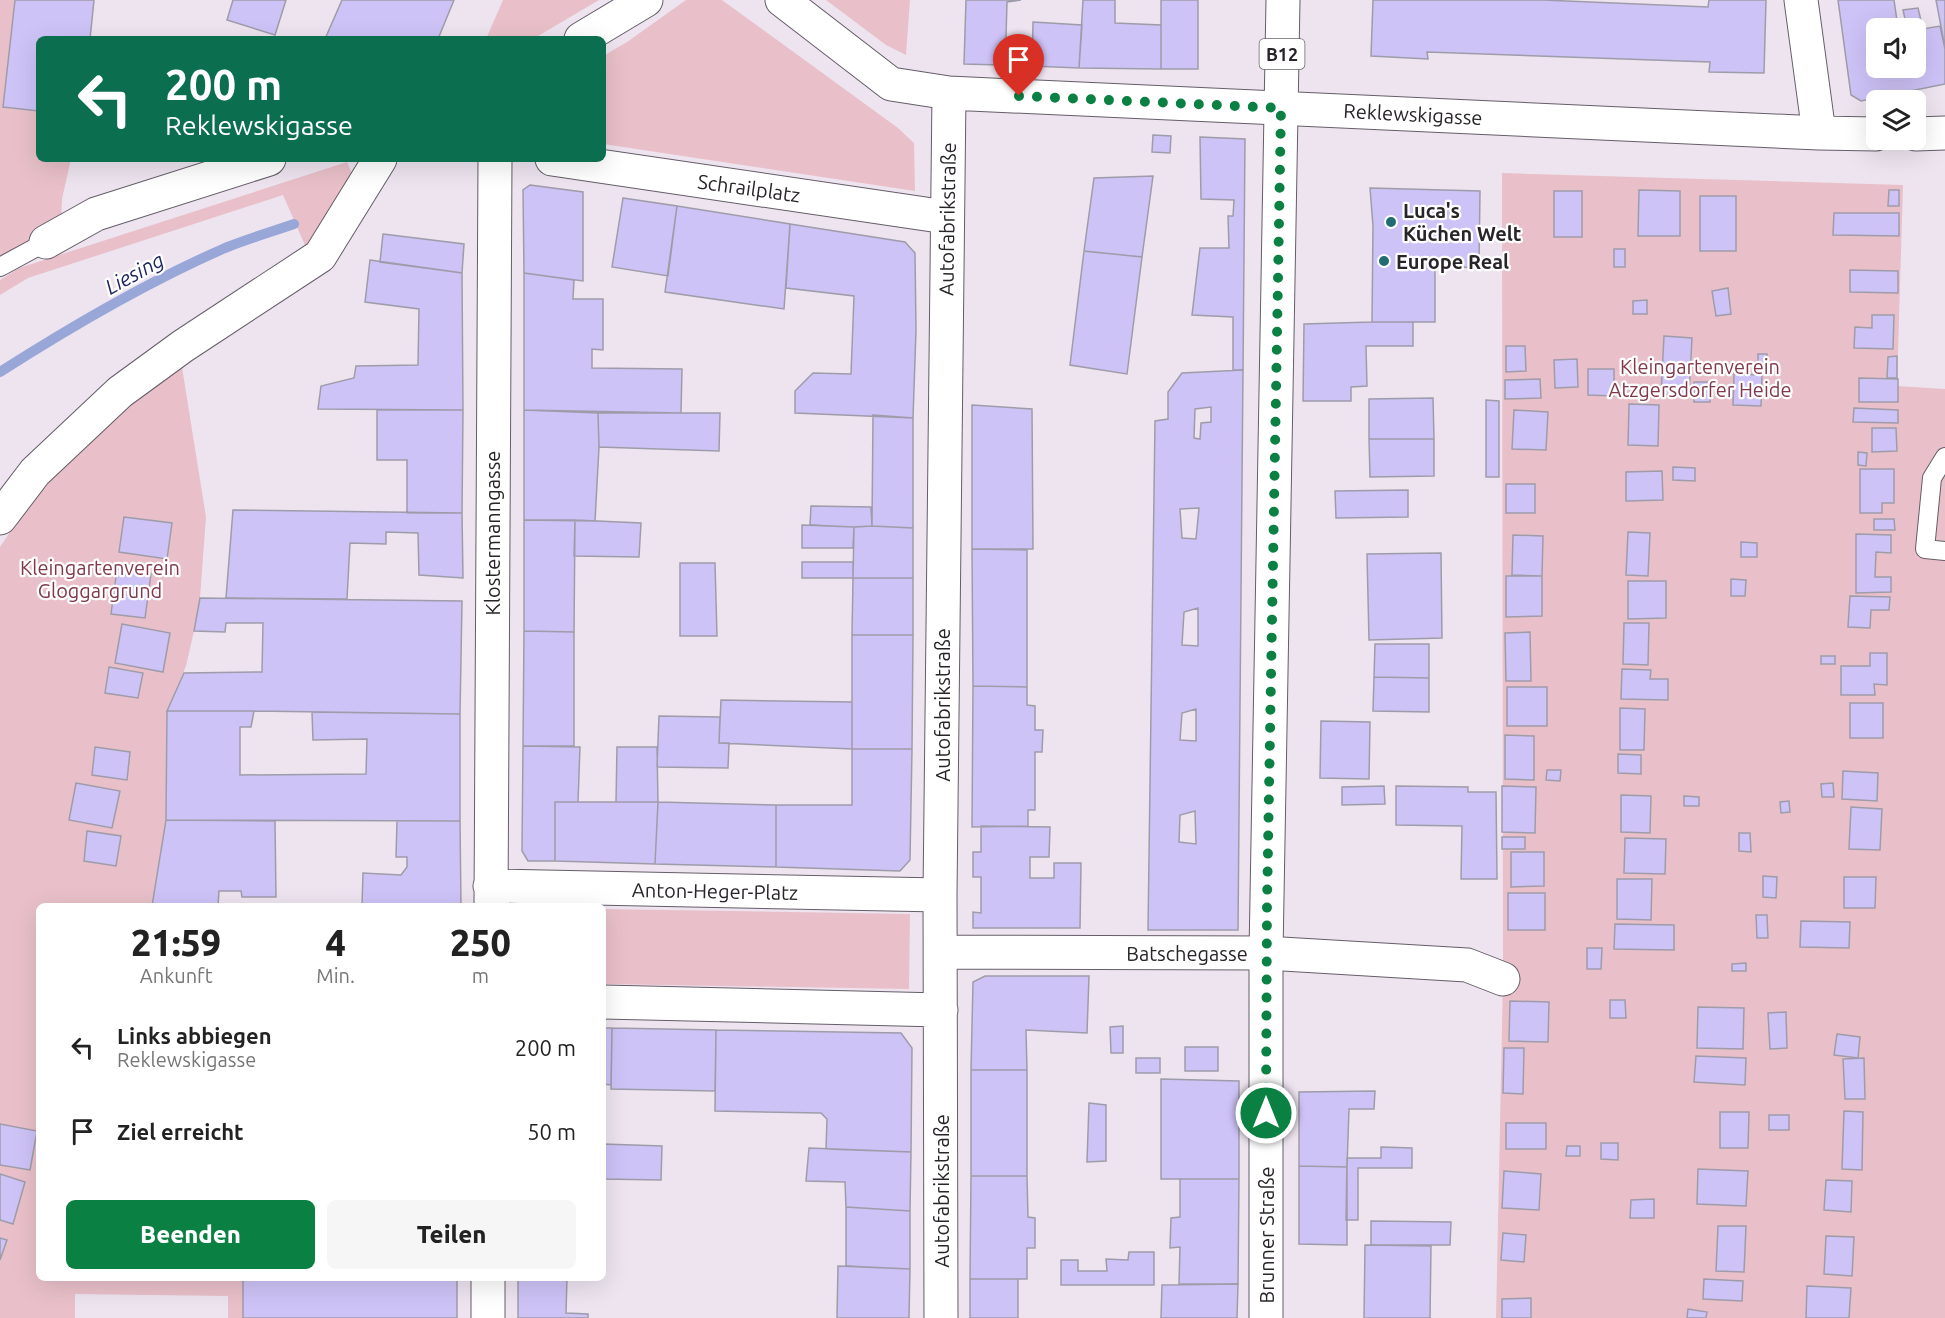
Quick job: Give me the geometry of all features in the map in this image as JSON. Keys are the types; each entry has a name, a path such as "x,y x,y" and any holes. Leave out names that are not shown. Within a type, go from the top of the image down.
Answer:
{"street":[{"path":"586,36 646,0"},
{"path":"782,0 891,84 949,93"},
{"name":"Brunner Straße","path":"1266,1318 1266,953 1283,0"},
{"path":"1801,0 1819,133"},
{"name":"Reklewskigasse","path":"949,93 1866,134"},
{"name":"Autofabrikstraße","path":"941,1318 940,896 949,93"},
{"path":"1926,134 1945,133"},
{"path":"46,242 96,214 260,162"},
{"path":"0,518 35,472 120,392 183,346 320,256 378,162"},
{"name":"Klostermanngasse","path":"491,896 495,162"},
{"name":"Schrailplatz","path":"572,162 946,217"},
{"name":"Anton-Heger-Platz","path":"491,896 940,896"},
{"name":"Batschegasse","path":"941,952 1266,953 1467,965 1503,979"},
{"path":"606,1002 941,1010"},
{"path":"488,1281 488,1318"}],"lane":[{"path":"0,267 46,242"},
{"path":"1945,457 1932,478 1925,549 1945,551"}],"green space":[{"path":"0,0 15,0 3,107 36,111 36,162 70,162 62,199 61,222 0,259"},
{"path":"503,0 599,0 538,36 487,36"},
{"path":"686,0 722,0 898,128 914,143 915,191 606,144 606,54"},
{"path":"826,0 910,0 906,55 886,45"},
{"path":"347,162 354,178 307,250 283,195 28,278 0,295 0,280 19,268"},
{"name":"Kleingartenverein Atzgersdorfer Heide","path":"1502,173 1903,185 1897,386 1945,389 1945,1318 1496,1318 1503,979"},
{"name":"Kleingartenverein Gloggargrund","path":"181,361 206,517 200,598 186,666 167,712 166,820 152,903 36,903 36,1281 243,1281 243,1318 228,1318 228,1296 75,1294 75,1318 0,1318 0,547 42,484 113,410"},
{"path":"606,909 910,914 909,989 606,984"}],"building":[{"path":"15,0 94,0 90,36 36,36 36,111 3,107"},
{"path":"233,0 286,0 275,35 227,20"},
{"path":"342,0 454,0 439,36 326,36"},
{"path":"966,0 1021,0 1007,2 1006,38 1033,40 1032,66 964,64"},
{"path":"1083,0 1115,0 1115,23 1161,25 1161,69 1079,68"},
{"path":"1161,0 1198,0 1198,69 1161,69"},
{"path":"1373,0 1543,0 1708,7 1709,0 1766,0 1764,73 1709,72 1710,62 1427,52 1428,59 1371,56"},
{"path":"1838,0 1894,0 1897,18 1866,18 1866,78 1926,78 1926,28 1940,26 1945,49 1945,84 1915,90 1866,90 1866,100 1861,101 1851,95"},
{"path":"1936,0 1945,0 1945,49 1943,37"},
{"path":"1918,8 1920,18 1905,18 1903,10"},
{"path":"1033,22 1082,25 1079,68 1032,66"},
{"path":"1153,135 1171,136 1170,153 1152,152"},
{"path":"1200,137 1245,139 1243,370 1233,370 1233,317 1192,315 1200,248 1229,248 1228,216 1233,216 1234,200 1201,199"},
{"path":"1153,176 1142,257 1084,251 1094,178"},
{"path":"530,185 583,192 583,281 524,273 523,190"},
{"path":"1370,188 1480,191 1479,267 1435,268 1435,322 1372,322 1373,226"},
{"path":"1639,190 1680,191 1680,236 1638,236"},
{"path":"1889,190 1899,190 1899,206 1888,206"},
{"path":"1554,191 1582,191 1582,237 1554,237"},
{"path":"1700,196 1736,196 1736,251 1700,251"},
{"path":"623,198 677,206 668,276 612,267"},
{"path":"677,206 790,224 784,309 665,292"},
{"path":"1834,213 1899,213 1899,236 1833,235"},
{"path":"790,224 905,242 915,253 916,330 913,418 795,413 795,391 813,373 851,374 854,296 786,288"},
{"path":"383,234 464,244 462,273 380,262"},
{"path":"1614,249 1625,249 1625,267 1614,267"},
{"path":"1084,251 1142,257 1127,374 1070,365"},
{"path":"370,260 462,273 463,410 318,409 321,386 354,378 356,366 418,365 419,309 365,302"},
{"path":"1850,270 1898,271 1898,293 1850,292"},
{"path":"524,273 574,280 573,299 603,299 603,350 592,349 592,368 682,369 681,413 524,410"},
{"path":"1728,288 1731,314 1716,316 1712,291"},
{"path":"1647,300 1647,314 1633,314 1633,301"},
{"path":"1872,315 1894,315 1893,349 1854,348 1855,327 1872,328"},
{"path":"1413,322 1413,346 1366,346 1367,386 1351,387 1351,401 1303,401 1304,324"},
{"path":"1664,336 1692,338 1689,396 1661,394"},
{"path":"1506,346 1525,346 1526,371 1506,372"},
{"path":"1758,354 1767,354 1767,367 1758,367"},
{"path":"1897,356 1897,378 1887,378 1888,357"},
{"path":"1577,359 1578,387 1555,388 1554,360"},
{"path":"1588,369 1614,369 1614,396 1588,395"},
{"path":"1243,370 1238,930 1148,930 1155,421 1168,419 1168,392 1182,373","holes":["1211,407 1211,422 1201,423 1200,439 1194,438 1195,409","1199,508 1196,539 1182,538 1180,509","1198,608 1198,646 1182,645 1184,612","1196,709 1196,741 1180,740 1182,713","1195,811 1196,844 1179,842 1180,815"]},
{"path":"1734,374 1762,375 1761,406 1733,405"},
{"path":"1859,378 1898,379 1898,402 1859,402"},
{"path":"1540,379 1541,398 1505,399 1505,380"},
{"path":"1694,382 1710,382 1710,402 1694,402"},
{"path":"1433,398 1434,439 1369,439 1369,399"},
{"path":"1486,400 1499,401 1499,477 1486,477"},
{"path":"1629,404 1659,405 1658,446 1628,445"},
{"path":"972,405 1032,409 1033,549 972,549"},
{"path":"1854,408 1898,410 1898,423 1853,422"},
{"path":"377,410 463,410 462,513 407,513 407,460 377,460"},
{"path":"524,410 598,413 599,447 595,521 524,520"},
{"path":"1514,410 1548,412 1546,450 1512,449"},
{"path":"598,413 720,413 719,451 599,447"},
{"path":"873,415 913,418 913,528 872,526"},
{"path":"1872,428 1896,428 1897,451 1872,452"},
{"path":"1369,439 1434,439 1434,476 1370,477"},
{"path":"1858,452 1867,453 1866,466 1858,465"},
{"path":"1673,467 1695,468 1695,481 1673,480"},
{"path":"1860,469 1894,469 1894,503 1882,503 1882,513 1860,513"},
{"path":"1662,471 1663,500 1626,501 1626,472"},
{"path":"1506,484 1535,484 1535,513 1506,513"},
{"path":"1408,490 1408,517 1336,518 1335,491"},
{"path":"811,506 871,507 872,526 810,525"},
{"path":"233,510 462,513 463,578 419,575 418,533 386,532 386,544 350,543 347,599 226,598"},
{"path":"124,517 172,523 167,559 119,552"},
{"path":"1874,519 1894,519 1895,530 1874,530"},
{"path":"524,520 575,520 574,632 524,631"},
{"path":"575,520 641,523 639,557 574,556"},
{"path":"802,525 854,527 853,548 802,548"},
{"path":"854,527 913,528 913,578 853,578"},
{"path":"1628,532 1650,533 1648,576 1626,575"},
{"path":"1856,534 1891,535 1891,553 1876,552 1875,577 1891,577 1891,592 1856,593"},
{"path":"1513,535 1543,536 1542,576 1512,575"},
{"path":"1741,542 1757,543 1757,557 1741,557"},
{"path":"972,549 1027,550 1027,687 973,686"},
{"path":"1441,553 1442,638 1369,640 1367,554"},
{"path":"802,562 853,562 853,578 802,578"},
{"path":"680,563 715,563 717,636 680,636"},
{"path":"117,569 151,574 145,618 111,614"},
{"path":"1506,576 1542,576 1542,616 1506,617"},
{"path":"853,578 913,578 913,635 852,635"},
{"path":"1731,579 1746,580 1745,596 1731,596"},
{"path":"1628,581 1666,581 1666,618 1628,619"},
{"path":"1850,596 1890,597 1889,610 1871,610 1870,628 1848,627"},
{"path":"200,598 462,601 460,714 167,711 184,673 262,672 263,623 226,623 225,632 194,631"},
{"path":"1624,623 1649,623 1648,665 1623,664"},
{"path":"122,624 170,633 163,672 115,663"},
{"path":"524,631 574,632 574,746 523,746"},
{"path":"1530,632 1531,681 1506,681 1505,633"},
{"path":"852,635 913,635 912,749 852,749"},
{"path":"1375,644 1429,644 1429,678 1374,677"},
{"path":"1870,653 1887,653 1887,685 1874,684 1875,695 1841,695 1841,666 1870,666"},
{"path":"1821,656 1835,656 1835,664 1821,664"},
{"path":"109,667 143,673 138,698 105,693"},
{"path":"1622,669 1651,670 1650,679 1668,679 1668,700 1621,699"},
{"path":"1374,677 1429,678 1429,712 1373,711"},
{"path":"973,686 1027,687 1027,705 1035,706 1035,730 1043,730 1042,752 1035,752 1035,810 1028,810 1028,826 972,827"},
{"path":"1507,687 1547,687 1547,726 1507,726"},
{"path":"721,700 852,702 852,749 719,743"},
{"path":"1850,703 1883,703 1883,738 1850,738"},
{"path":"1620,708 1645,709 1644,750 1620,750"},
{"path":"167,711 254,711 251,727 240,727 240,775 366,774 367,739 313,740 312,712 460,714 460,821 166,820"},
{"path":"659,716 720,717 719,743 729,743 728,768 657,767"},
{"path":"1321,721 1370,722 1369,779 1320,778"},
{"path":"1505,735 1534,736 1534,780 1505,779"},
{"path":"523,746 580,747 578,802 555,802 555,861 528,861 522,851"},
{"path":"95,747 130,752 127,780 92,775"},
{"path":"617,747 657,747 658,802 616,802"},
{"path":"852,749 912,749 910,860 900,871 776,867 776,805 852,805"},
{"path":"1618,754 1641,755 1641,774 1618,773"},
{"path":"1547,770 1561,770 1560,781 1546,780"},
{"path":"1843,771 1878,773 1877,801 1842,799"},
{"path":"76,783 120,791 112,828 69,820"},
{"path":"1833,783 1834,797 1822,797 1821,784"},
{"path":"1384,786 1385,804 1342,805 1342,787"},
{"path":"1396,786 1468,787 1468,792 1496,792 1497,879 1461,879 1462,826 1396,825"},
{"path":"1502,786 1536,787 1535,833 1502,832"},
{"path":"1621,795 1651,796 1650,833 1621,832"},
{"path":"1684,796 1699,797 1699,806 1684,806"},
{"path":"1789,801 1790,812 1781,813 1780,802"},
{"path":"555,802 658,802 655,864 555,861"},
{"path":"658,802 776,805 776,867 655,864"},
{"path":"1851,807 1882,809 1880,850 1849,849"},
{"path":"166,820 275,821 276,897 242,897 241,891 219,891 218,903 152,903"},
{"path":"397,821 460,821 461,903 362,903 363,873 401,875 407,867 407,857 396,857"},
{"path":"981,826 1050,827 1049,857 1030,857 1030,878 1054,878 1054,863 1081,863 1080,928 973,928 973,912 981,913 981,877 973,877 973,852 981,852"},
{"path":"87,831 121,836 116,866 84,861"},
{"path":"1739,833 1750,833 1751,852 1739,851"},
{"path":"1502,837 1525,837 1525,849 1502,849"},
{"path":"1625,838 1666,839 1665,874 1624,873"},
{"path":"1511,852 1544,852 1544,886 1511,887"},
{"path":"1763,876 1777,877 1776,898 1763,897"},
{"path":"1844,877 1876,877 1875,908 1844,908"},
{"path":"1617,879 1652,879 1651,920 1617,919"},
{"path":"1508,893 1545,893 1545,930 1508,930"},
{"path":"1756,915 1767,915 1768,938 1757,938"},
{"path":"1801,921 1850,922 1849,948 1800,947"},
{"path":"1615,924 1674,925 1674,950 1614,949"},
{"path":"1587,948 1602,948 1601,969 1587,969"},
{"path":"1746,963 1746,971 1732,971 1732,964"},
{"path":"985,976 1089,976 1087,1033 1026,1030 1027,1070 971,1070 973,982"},
{"path":"1610,1000 1625,1000 1626,1018 1610,1018"},
{"path":"1510,1001 1549,1002 1548,1042 1509,1041"},
{"path":"1698,1007 1744,1008 1743,1049 1697,1048"},
{"path":"1786,1012 1787,1048 1770,1049 1768,1013"},
{"path":"1123,1026 1123,1053 1111,1053 1110,1027"},
{"path":"606,1028 612,1028 611,1085 606,1084"},
{"path":"612,1028 716,1030 715,1091 611,1089"},
{"path":"716,1030 901,1033 912,1048 911,1152 826,1149 827,1119 821,1113 715,1111"},
{"path":"1837,1034 1860,1037 1858,1058 1834,1055"},
{"path":"1185,1047 1218,1047 1218,1071 1185,1071"},
{"path":"1504,1048 1524,1048 1523,1094 1503,1093"},
{"path":"1696,1056 1746,1058 1745,1085 1694,1082"},
{"path":"1136,1058 1160,1058 1160,1073 1136,1073"},
{"path":"1864,1058 1865,1099 1845,1099 1843,1059"},
{"path":"971,1070 1027,1070 1027,1176 971,1176"},
{"path":"1161,1079 1239,1081 1239,1179 1161,1179"},
{"path":"1375,1091 1374,1109 1349,1109 1347,1167 1299,1166 1299,1092"},
{"path":"1089,1103 1106,1105 1106,1161 1087,1162"},
{"path":"1844,1111 1863,1112 1862,1170 1842,1169"},
{"path":"1720,1112 1749,1112 1748,1148 1720,1148"},
{"path":"1769,1115 1789,1115 1789,1130 1769,1130"},
{"path":"1506,1123 1546,1123 1546,1149 1506,1149"},
{"path":"0,1124 36,1131 30,1170 0,1165"},
{"path":"1601,1143 1618,1143 1618,1160 1601,1159"},
{"path":"606,1144 662,1146 661,1180 606,1179"},
{"path":"1567,1146 1580,1146 1580,1156 1566,1156"},
{"path":"1381,1147 1412,1148 1412,1168 1358,1168 1358,1220 1346,1220 1347,1158 1381,1158"},
{"path":"809,1148 911,1152 910,1211 846,1207 845,1182 806,1181"},
{"path":"1299,1166 1347,1167 1347,1245 1299,1244"},
{"path":"1698,1169 1748,1171 1746,1206 1697,1204"},
{"path":"1504,1171 1541,1174 1539,1210 1502,1208"},
{"path":"0,1174 25,1182 13,1224 0,1220"},
{"path":"971,1176 1027,1176 1028,1217 1035,1218 1035,1248 1027,1248 1027,1279 970,1279"},
{"path":"1180,1179 1239,1179 1238,1284 1179,1284 1180,1247 1170,1248 1171,1218 1180,1217"},
{"path":"1826,1180 1852,1181 1851,1212 1824,1210"},
{"path":"1654,1199 1654,1218 1630,1218 1631,1200"},
{"path":"846,1207 910,1211 910,1269 846,1266"},
{"path":"1371,1221 1451,1222 1450,1245 1371,1245"},
{"path":"1718,1226 1746,1226 1744,1272 1716,1271"},
{"path":"1503,1233 1526,1235 1524,1262 1501,1260"},
{"path":"1826,1236 1854,1237 1852,1276 1824,1274"},
{"path":"0,1238 7,1240 0,1260"},
{"path":"1365,1245 1431,1246 1430,1318 1364,1318"},
{"path":"1129,1252 1154,1252 1154,1285 1061,1285 1061,1260 1078,1260 1078,1271 1107,1271 1106,1259 1128,1260"},
{"path":"838,1266 910,1269 909,1318 837,1318"},
{"path":"970,1279 1018,1279 1018,1318 970,1318"},
{"path":"1704,1279 1743,1281 1742,1301 1703,1299"},
{"path":"243,1281 457,1281 457,1318 243,1318"},
{"path":"518,1281 567,1281 566,1313 588,1314 588,1318 518,1318"},
{"path":"1238,1284 1237,1318 1161,1318 1162,1285"},
{"path":"1807,1286 1851,1288 1849,1318 1806,1318"},
{"path":"1531,1298 1531,1318 1502,1318 1502,1299"},
{"path":"1688,1309 1707,1312 1706,1318 1687,1318"}],"waterway":[{"name":"Liesing","path":"0,372 82,322 167,275 225,248 294,224"}],"place":[{"name":"Luca's Küchen Welt","path":"1391,222"},
{"name":"Europe Real","path":"1384,261"}],"route":[{"path":"1019,96 1281,108 1266,953 1266,1113"}]}
